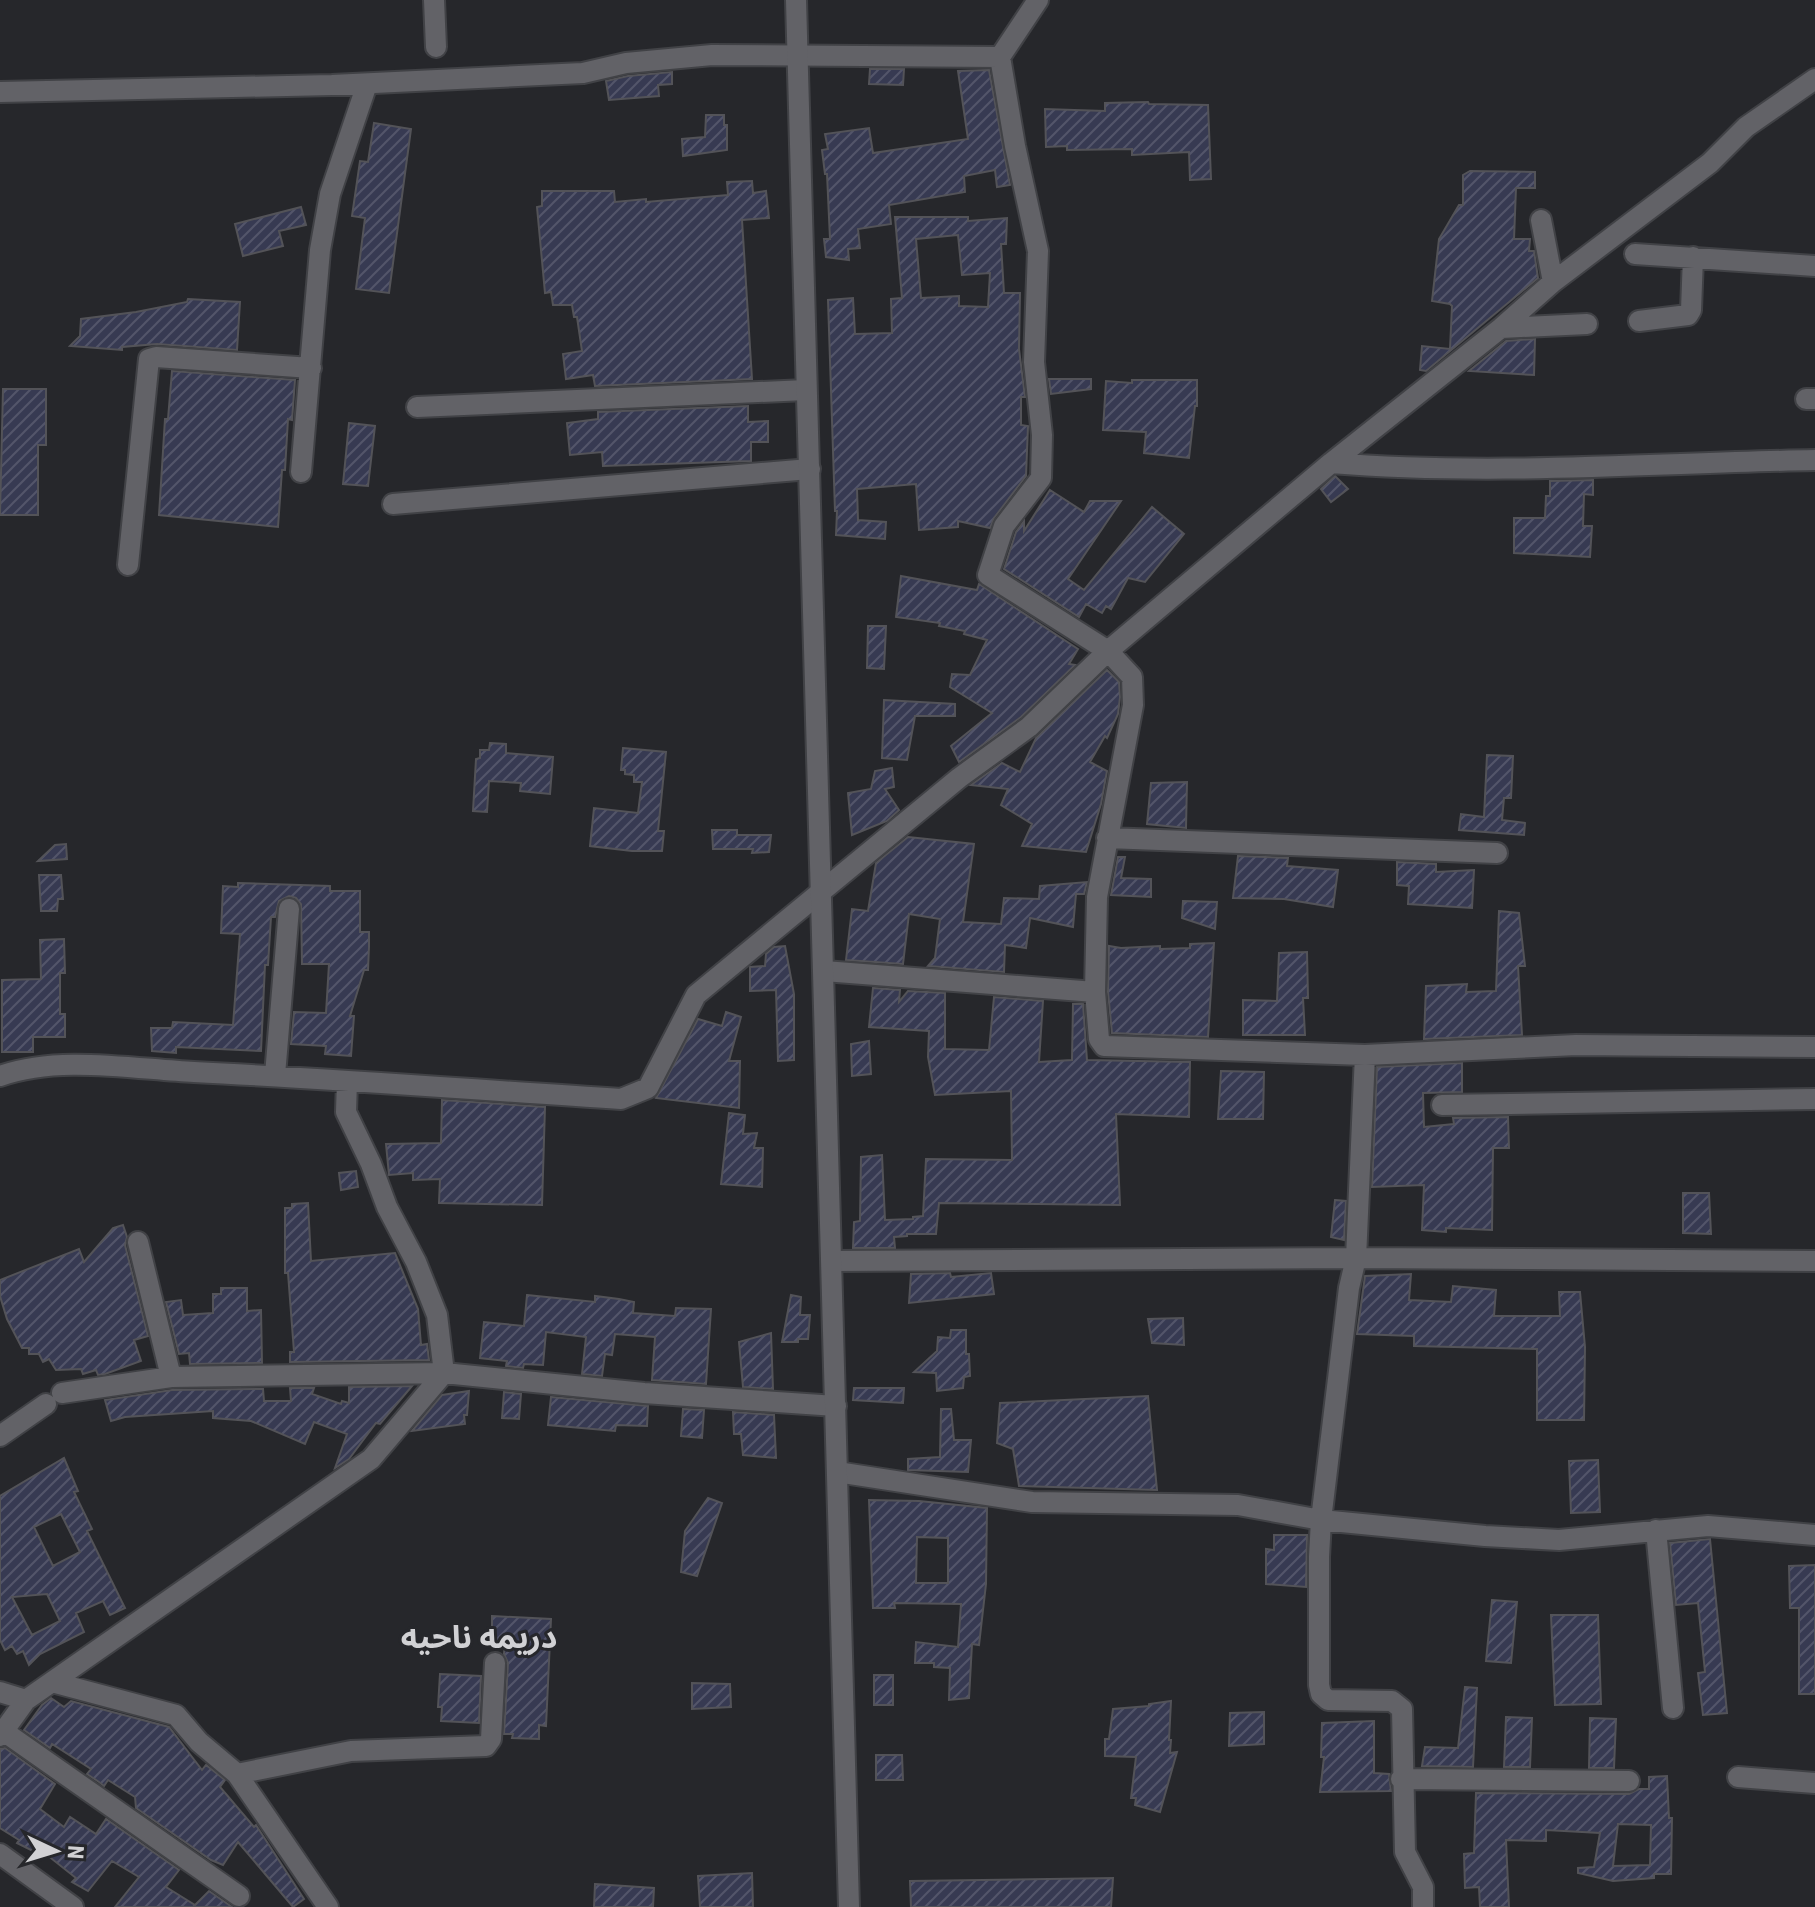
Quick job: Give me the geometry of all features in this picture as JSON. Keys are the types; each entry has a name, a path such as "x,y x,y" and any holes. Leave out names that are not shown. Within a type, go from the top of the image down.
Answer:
{"street":[{"path":"434,0 436,47"},
{"path":"796,0 849,1907"},
{"path":"1038,0 1000,57 1038,251 1034,362 1042,435 1041,478 1004,526 988,575 1108,651 1132,677 1133,705 1097,897 1095,992 1099,1039 1104,1046 1365,1055 1576,1045 1815,1047"},
{"path":"0,92 367,84 583,73 626,63 712,55 1000,57"},
{"path":"0,1076 22,1068 65,1065 275,1075 621,1099 648,1088 696,995 959,778 1029,727 1108,651 1331,463 1501,328 1553,282 1710,163 1746,127 1815,79"},
{"path":"301,472 320,250 330,194 367,84"},
{"path":"1541,220 1553,282"},
{"path":"1635,254 1815,266"},
{"path":"1639,321 1688,315 1691,310 1693,257"},
{"path":"1501,328 1587,324"},
{"path":"128,565 149,359 311,368"},
{"path":"417,407 806,390"},
{"path":"1331,463 1388,468 1558,467 1815,460"},
{"path":"393,504 810,469"},
{"path":"1107,838 1497,853"},
{"path":"275,1075 289,909"},
{"path":"824,971 1095,992"},
{"path":"1365,1055 1356,1258 1349,1288 1321,1520 1321,1694 1328,1700 1392,1701 1402,1709 1401,1779 1405,1852 1423,1887 1423,1907"},
{"path":"239,1896 2,1734 26,1700 371,1459 444,1373 437,1315 416,1262 387,1207 346,1112 347,1081"},
{"path":"1442,1105 1815,1099"},
{"path":"138,1242 171,1377"},
{"path":"832,1261 1356,1258 1815,1261"},
{"path":"0,1436 54,1398 171,1377 444,1373 644,1393 836,1406"},
{"path":"837,1472 1032,1502 1238,1505 1321,1520 1559,1540 1708,1526 1815,1535"},
{"path":"1656,1530 1673,1708"},
{"path":"237,1774 351,1751 486,1746 491,1739 495,1663"},
{"path":"52,1682 176,1715 199,1742 237,1774 322,1905"},
{"path":"0,1692 26,1700"},
{"path":"1738,1777 1815,1783"},
{"path":"1401,1779 1629,1781"},
{"path":"0,1854 73,1907"}],"building":[{"path":"870,69 904,69 903,85 869,84"},
{"path":"989,70 1010,185 997,187 995,170 964,176 965,192 889,205 891,224 858,229 860,248 848,249 849,260 826,257 824,239 830,239 827,174 822,150 828,149 825,134 869,128 873,153 968,139 958,71"},
{"path":"672,72 672,84 658,85 659,96 609,100 606,81"},
{"path":"1105,103 1208,105 1211,179 1190,180 1189,152 1132,155 1132,149 1067,150 1067,146 1046,147 1045,109 1105,111"},
{"path":"706,115 724,115 727,150 683,156 682,139 705,137"},
{"path":"374,123 411,129 389,293 356,289 365,218 352,216 360,161 368,162"},
{"path":"1470,171 1535,172 1535,188 1516,188 1514,239 1530,239 1529,251 1534,251 1538,278 1426,371 1420,370 1422,346 1450,349 1452,306 1432,301 1439,239 1459,205 1463,205 1463,175"},
{"path":"752,181 753,193 766,191 769,218 742,220 752,379 595,386 593,375 566,379 563,354 582,351 572,305 553,305 551,292 545,293 537,207 542,206 542,191 614,191 615,202 646,199 646,202 728,195 727,182"},
{"path":"301,207 306,225 279,231 283,246 243,256 235,224"},
{"path":"895,217 968,217 968,221 1007,218 1006,244 1001,244 1004,293 1020,293 1019,349 1025,397 1021,397 1021,425 1028,426 1026,476 994,518 990,528 958,521 958,527 919,530 916,484 857,489 858,520 886,522 885,539 836,535 828,300 853,298 855,334 892,333 891,299 902,298","holes":["958,235 962,275 990,273 988,307 959,306 959,296 921,298 916,239"]},
{"path":"188,299 240,302 237,350 157,344 122,347 122,350 70,346 80,336 81,319 136,312 187,302"},
{"path":"1535,339 1534,375 1469,371 1506,341"},
{"path":"172,371 295,380 292,420 288,419 285,470 282,470 278,527 159,515 165,419 168,419"},
{"path":"1049,379 1091,379 1091,389 1051,394"},
{"path":"1132,380 1197,380 1197,406 1189,458 1144,453 1146,432 1103,430 1106,381 1132,383"},
{"path":"3,389 46,389 46,445 38,445 38,515 0,515"},
{"path":"748,406 748,422 768,421 768,442 751,442 751,461 603,466 602,452 570,455 567,423 598,419 598,412"},
{"path":"349,423 375,426 368,486 343,484"},
{"path":"1335,476 1348,489 1331,502 1321,489"},
{"path":"1593,480 1593,495 1584,494 1583,526 1592,526 1590,557 1514,553 1514,518 1545,518 1550,481"},
{"path":"1050,490 1084,512 1090,501 1121,501 1068,579 1084,590 1152,507 1184,534 1145,582 1128,578 1111,609 1106,606 1102,613 1086,604 1079,617 1004,569 1016,532 1024,521 1024,531"},
{"path":"901,576 977,590 979,584 1078,649 1069,664 1075,665 1021,717 959,762 951,746 992,713 950,687 952,674 970,675 987,640 964,634 965,631 939,626 940,623 896,617"},
{"path":"868,626 886,626 884,669 867,668"},
{"path":"1107,670 1119,682 1120,697 1118,714 1107,738 1105,736 1090,762 1107,771 1101,804 1086,852 1022,846 1032,824 1001,805 1008,789 971,785 1002,763 1020,772 1036,738"},
{"path":"884,700 955,704 955,716 915,716 907,760 882,758"},
{"path":"490,743 506,744 506,753 553,757 550,794 520,791 521,783 489,781 487,812 473,811 476,759 480,758 480,750 489,750"},
{"path":"623,748 666,752 658,831 664,831 662,851 590,846 594,808 638,813 642,782 634,782 634,775 621,770"},
{"path":"1487,755 1513,756 1511,798 1504,798 1502,820 1525,823 1524,835 1459,830 1461,814 1484,817"},
{"path":"892,768 894,787 885,789 899,810 887,821 852,835 848,793 871,789 875,771"},
{"path":"1187,782 1186,828 1147,824 1151,783"},
{"path":"712,830 737,830 737,835 771,835 769,852 713,849"},
{"path":"908,837 974,844 963,922 1001,924 1004,898 1039,899 1040,886 1087,882 1084,894 1076,894 1073,927 1030,918 1026,948 1005,945 1004,972 928,966 935,958 940,919 909,914 903,964 846,960 852,909 868,911 876,863"},
{"path":"66,844 67,859 38,861 55,845"},
{"path":"1238,856 1288,858 1287,866 1338,870 1333,907 1284,899 1233,898"},
{"path":"1118,857 1125,857 1121,878 1151,879 1151,897 1111,895"},
{"path":"1397,862 1436,864 1436,872 1474,870 1472,908 1408,904 1409,886 1397,885"},
{"path":"39,875 61,875 63,899 58,899 57,911 41,911"},
{"path":"238,883 330,886 330,891 360,891 360,932 369,932 368,970 364,970 350,1016 354,1016 351,1056 325,1054 326,1046 291,1044 294,1012 326,1013 329,964 302,964 301,904 289,896 279,901 275,917 271,917 268,965 265,965 261,1051 176,1047 176,1053 152,1051 151,1028 172,1028 173,1022 233,1025 240,934 221,933 223,886 238,887"},
{"path":"1183,901 1217,902 1215,929 1182,918"},
{"path":"1499,911 1519,913 1525,966 1518,966 1522,1035 1424,1039 1426,986 1467,984 1466,992 1496,991"},
{"path":"64,939 65,973 60,973 60,1014 65,1014 65,1037 33,1037 33,1052 2,1052 2,980 41,979 40,940"},
{"path":"1214,943 1208,1037 1112,1033 1108,992 1109,946 1160,946 1160,949"},
{"path":"785,946 794,994 794,1060 778,1061 776,990 750,991 750,967 765,966 766,954 774,947"},
{"path":"1307,952 1308,998 1303,998 1305,1035 1243,1035 1243,1000 1277,1001 1279,953"},
{"path":"873,988 900,990 899,1002 908,991 945,993 945,1049 989,1050 994,997 1043,1001 1039,1062 1072,1060 1073,1004 1083,1004 1087,1060 1190,1062 1189,1117 1116,1114 1120,1205 939,1203 936,1234 894,1237 895,1248 853,1248 854,1222 860,1221 861,1157 882,1155 885,1220 923,1216 926,1159 1012,1160 1011,1091 935,1095 928,1057 929,1031 869,1027"},
{"path":"726,1012 741,1017 729,1061 740,1061 739,1108 656,1098 698,1019 722,1026"},
{"path":"869,1041 871,1074 852,1076 851,1044"},
{"path":"1462,1063 1462,1092 1423,1093 1424,1127 1454,1124 1453,1118 1508,1117 1509,1148 1493,1148 1492,1230 1422,1230 1424,1185 1372,1187 1377,1067"},
{"path":"1221,1071 1264,1072 1263,1119 1218,1119"},
{"path":"442,1100 545,1107 542,1205 439,1203 440,1179 413,1180 413,1173 389,1175 386,1144 441,1143"},
{"path":"729,1113 745,1115 743,1134 757,1133 754,1148 763,1148 762,1187 721,1184"},
{"path":"356,1171 358,1187 341,1190 339,1173"},
{"path":"1683,1193 1709,1193 1711,1234 1683,1233"},
{"path":"1335,1200 1346,1201 1344,1240 1331,1237"},
{"path":"308,1203 311,1261 395,1253 418,1309 421,1345 427,1344 429,1360 290,1362 290,1352 294,1352 288,1273 285,1273 285,1208 292,1208 292,1204"},
{"path":"123,1225 127,1237 125,1245 148,1336 134,1340 141,1361 98,1375 96,1370 83,1374 81,1369 56,1370 49,1359 43,1362 39,1354 29,1354 29,1348 22,1348 7,1319 0,1296 0,1280 79,1249 84,1262 113,1228"},
{"path":"950,1273 951,1277 991,1273 994,1294 909,1303 911,1274"},
{"path":"1411,1274 1409,1300 1451,1302 1453,1286 1496,1290 1494,1316 1560,1316 1559,1292 1580,1292 1585,1347 1584,1420 1537,1420 1537,1349 1414,1346 1414,1336 1357,1334 1365,1276"},
{"path":"221,1288 247,1288 247,1311 261,1310 262,1363 190,1364 189,1353 179,1354 166,1302 181,1300 183,1315 213,1313 213,1294 221,1294"},
{"path":"527,1295 595,1302 595,1296 619,1299 634,1302 633,1313 675,1316 676,1308 711,1309 706,1384 652,1380 655,1337 615,1334 612,1355 605,1354 602,1376 582,1374 586,1337 546,1332 543,1365 524,1364 523,1368 506,1366 507,1361 480,1358 484,1322 524,1326"},
{"path":"791,1295 801,1297 800,1315 810,1315 808,1339 782,1342"},
{"path":"1183,1318 1184,1345 1152,1343 1148,1319"},
{"path":"951,1330 966,1330 970,1376 964,1377 963,1388 937,1391 936,1373 914,1372 937,1351 938,1337 950,1338"},
{"path":"771,1333 773,1389 743,1387 739,1342"},
{"path":"412,1386 380,1424 376,1423 349,1459 335,1468 347,1434 314,1422 305,1444 251,1421 213,1418 213,1411 125,1417 111,1421 105,1400 172,1390 263,1389 264,1401 291,1401 290,1388 314,1388 312,1394 341,1404 342,1401 349,1403 349,1387"},
{"path":"854,1388 904,1388 903,1403 853,1400"},
{"path":"469,1391 465,1424 412,1431 442,1395"},
{"path":"504,1392 521,1394 519,1419 502,1418"},
{"path":"1148,1396 1157,1490 1019,1486 1013,1449 997,1443 1000,1403"},
{"path":"551,1397 648,1406 647,1426 616,1425 615,1431 548,1425"},
{"path":"683,1409 704,1410 702,1438 681,1436"},
{"path":"941,1409 951,1409 954,1440 971,1440 968,1472 908,1470 908,1459 940,1457"},
{"path":"733,1412 774,1415 776,1458 743,1455 741,1434 734,1434"},
{"path":"64,1458 78,1491 74,1492 92,1529 87,1531 125,1608 110,1615 103,1601 76,1613 84,1632 40,1654 29,1665 23,1651 17,1654 12,1646 5,1650 0,1640 0,1496","holes":["61,1514 80,1552 53,1566 34,1527","47,1594 60,1621 32,1635 12,1597"]},
{"path":"1598,1460 1600,1512 1571,1513 1569,1461"},
{"path":"708,1498 722,1503 697,1576 681,1572 685,1531"},
{"path":"869,1500 987,1508 986,1584 979,1645 972,1644 969,1698 949,1700 950,1668 934,1667 934,1663 915,1663 916,1642 958,1647 961,1604 894,1603 895,1608 873,1608","holes":["917,1537 948,1538 948,1583 916,1583"]},
{"path":"1274,1535 1307,1535 1306,1587 1266,1584 1266,1549 1274,1550"},
{"path":"1710,1539 1727,1713 1703,1715 1698,1673 1705,1672 1698,1603 1676,1605 1670,1543"},
{"path":"1815,1565 1815,1694 1799,1694 1799,1608 1790,1608 1789,1566"},
{"path":"1492,1600 1517,1602 1511,1663 1486,1661"},
{"path":"1551,1615 1598,1615 1601,1704 1555,1705"},
{"path":"492,1616 551,1619 546,1726 539,1725 539,1739 512,1738 513,1734 504,1734 508,1663 504,1654 505,1641 492,1641"},
{"path":"440,1674 481,1676 479,1723 441,1721 442,1707 438,1707"},
{"path":"874,1675 893,1675 893,1705 874,1705"},
{"path":"692,1683 730,1684 731,1707 692,1709"},
{"path":"1465,1687 1477,1688 1473,1767 1422,1766 1425,1747 1458,1748"},
{"path":"51,1698 64,1707 71,1701 169,1727 202,1770 206,1765 225,1780 220,1787 254,1827 256,1825 304,1899 293,1907 238,1842 223,1865 211,1860 136,1808 135,1797 108,1780 104,1786 87,1774 91,1769 52,1744 50,1748 24,1730"},
{"path":"1171,1701 1170,1753 1177,1752 1160,1812 1135,1805 1136,1798 1131,1798 1136,1757 1105,1756 1105,1739 1109,1739 1113,1709"},
{"path":"1264,1712 1264,1744 1229,1746 1230,1713"},
{"path":"1506,1717 1532,1718 1530,1767 1504,1767"},
{"path":"1590,1718 1616,1719 1614,1768 1589,1768"},
{"path":"1374,1721 1374,1773 1389,1774 1391,1791 1320,1792 1324,1757 1321,1757 1322,1723"},
{"path":"5,1748 55,1784 40,1809 64,1827 70,1817 96,1834 106,1819 179,1870 166,1887 195,1905 209,1891 232,1907 115,1907 139,1877 112,1861 88,1891 72,1882 76,1878 37,1847 33,1851 17,1843 19,1840 0,1828 0,1749"},
{"path":"876,1755 902,1755 903,1780 876,1780"},
{"path":"1667,1776 1669,1818 1672,1818 1671,1874 1613,1881 1578,1873 1578,1868 1594,1867 1600,1833 1546,1830 1546,1841 1506,1840 1509,1907 1480,1907 1479,1887 1465,1888 1464,1854 1474,1853 1476,1793 1629,1794 1639,1789 1649,1789 1649,1777","holes":["1618,1824 1651,1825 1650,1865 1613,1866"]},
{"path":"752,1873 753,1907 700,1907 698,1876"},
{"path":"1113,1878 1111,1907 911,1907 910,1881"},
{"path":"595,1884 654,1888 653,1907 594,1907"}],"district":[{"name":"دریمه ناحیه","path":"479,1637"}]}
